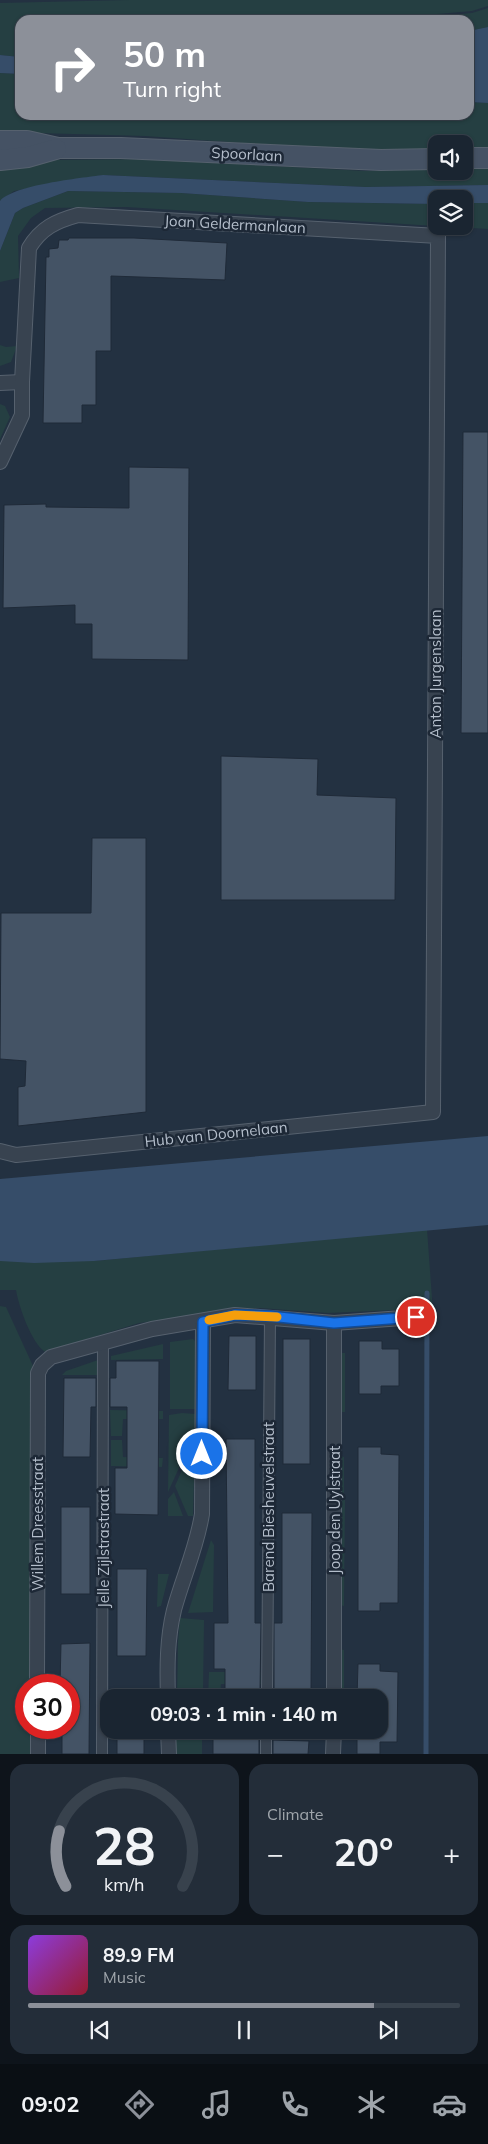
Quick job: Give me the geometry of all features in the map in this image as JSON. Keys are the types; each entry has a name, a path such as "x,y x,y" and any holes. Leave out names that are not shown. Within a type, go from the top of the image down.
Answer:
{"main road":[{"name":"Spoorlaan","path":"0,141 27,141 58,148 121,148 380,160 428,159"},
{"name":"Spoorlaan","path":"0,160 28,157 58,148"},
{"path":"473,158 488,158"}],"street":[{"name":"Joan Geldermanlaan","path":"22,382 29,248 37,235 54,222 78,215 438,236"},
{"name":"Anton Jurgenslaan","path":"433,1112 438,236"},
{"path":"0,383 22,382 22,415 0,462"},
{"name":"Hub van Doornelaan","path":"0,1150 16,1155 433,1112"},
{"path":"103,1341 152,1329 203,1322 235,1315 270,1316 334,1323 416,1317"},
{"name":"Barend Biesheuvelstraat","path":"267,1689 270,1316"},
{"path":"168,1689 168,1647 174,1612 199,1536 202,1514 203,1322"},
{"name":"Joop den Uylstraat","path":"334,1323 334,1689"},
{"name":"Willem Dreesstraat","path":"37,1674 38,1374 42,1364 51,1357 103,1341"},
{"name":"Jelle Zijlstrastraat","path":"102,1754 103,1341"},
{"path":"38,1739 38,1754"},
{"path":"168,1739 169,1754"},
{"path":"266,1739 266,1754"},
{"path":"333,1754 334,1739"}],"green space":[{"path":"129,0 488,0 488,6 472,11 426,15 15,15 15,56 0,55 0,3"},
{"path":"488,8 488,27 474,30 474,15 450,15 472,13"},
{"path":"0,73 15,74 15,120 474,120 474,102 488,103 488,148 473,149 473,135 428,135 428,149 337,150 145,136 0,132"},
{"path":"144,159 365,171 428,169 428,180 473,180 473,168 488,168 488,185 366,187 103,175 14,191 0,201 0,168 54,160"},
{"path":"68,191 181,193 308,202 428,204 428,226 126,207 45,208 31,218 18,236 19,278 0,282 0,251 15,213 23,208"},
{"path":"473,203 488,203 488,229 473,228"},
{"path":"0,345 6,347 17,346 11,362 0,366"},
{"path":"0,404 5,406 10,417 0,439"},
{"path":"427,1229 433,1312 418,1309 328,1313 260,1308 139,1323 45,1352 30,1332 16,1290 0,1290 0,1260 95,1261"},
{"path":"0,1306 6,1307 33,1366 31,1674 15,1674 15,1739 31,1739 31,1754 0,1754"},
{"path":"193,1339 197,1343 197,1409 170,1409 170,1342"},
{"path":"163,1344 163,1359 111,1360 111,1356"},
{"path":"341,1353 345,1353 345,1412 340,1412"},
{"path":"98,1360 98,1375 62,1375 66,1371"},
{"path":"110,1410 163,1411 163,1419 123,1419 122,1436 111,1436"},
{"path":"182,1413 196,1414 196,1434 193,1442 195,1443 193,1516 188,1516 175,1486 188,1456 185,1453 179,1453 184,1457 168,1492 169,1415"},
{"path":"111,1440 122,1440 123,1457 163,1458 162,1467 111,1466"},
{"path":"340,1455 344,1457 344,1496 340,1495"},
{"path":"174,1492 183,1516 168,1516 168,1499"},
{"path":"340,1500 345,1500 344,1606 340,1605"},
{"path":"211,1540 214,1545 213,1612 188,1613"},
{"path":"158,1574 169,1574 161,1606 157,1607"},
{"path":"180,1618 204,1620 203,1689 177,1689"},
{"path":"340,1649 344,1650 344,1689 340,1689"},
{"path":"209,1672 261,1672 261,1684 221,1684 221,1689 208,1689"},
{"path":"175,1739 202,1739 202,1754 176,1754"}],"water":[{"path":"488,27 488,103 474,102 474,30"},
{"path":"0,55 15,56 15,74 0,73"},
{"path":"103,175 366,187 488,185 488,203 473,203 473,190 428,190 428,204 308,202 181,193 68,191 23,208 15,213 0,251 0,201 7,195 18,191 64,180"},
{"path":"488,1136 488,1225 94,1261 34,1263 0,1261 0,1179"}],"building":[{"path":"69,238 134,238 227,243 225,280 111,276 111,351 96,351 96,405 82,405 82,423 43,423 46,257 49,257 49,249 58,248 59,240 68,240"},
{"path":"463,432 488,432 488,733 461,733"},
{"path":"129,467 189,468 188,660 92,659 92,624 75,624 75,605 3,608 4,505 46,504 46,507 129,508"},
{"path":"221,756 318,759 317,795 396,798 395,900 221,900"},
{"path":"92,838 146,838 146,1112 18,1126 18,1087 25,1086 26,1061 0,1059 1,913 91,913"},
{"path":"229,1336 256,1336 256,1390 228,1390"},
{"path":"283,1339 310,1339 310,1464 283,1464"},
{"path":"359,1341 382,1341 382,1349 399,1349 399,1386 381,1386 381,1394 359,1394"},
{"path":"116,1361 159,1361 158,1515 115,1514 115,1468 127,1468 127,1407 110,1407 110,1378 116,1378"},
{"path":"64,1378 96,1378 96,1407 91,1407 90,1457 63,1457"},
{"path":"226,1439 255,1439 255,1623 261,1623 260,1689 225,1689 225,1669 214,1669 214,1623 228,1623"},
{"path":"358,1447 381,1447 381,1454 399,1455 398,1603 380,1603 380,1611 358,1611"},
{"path":"61,1507 90,1507 90,1594 61,1594"},
{"path":"282,1513 312,1513 311,1689 274,1689 274,1623 282,1623"},
{"path":"117,1569 147,1569 146,1656 117,1656"},
{"path":"90,1643 89,1754 62,1754 62,1739 80,1739 80,1674 60,1674 61,1644"},
{"path":"358,1664 380,1664 380,1671 398,1672 397,1742 380,1742 380,1754 357,1754 357,1739 388,1739 388,1689 357,1689"},
{"path":"117,1739 144,1739 144,1754 117,1754"},
{"path":"213,1739 259,1740 259,1754 213,1754"},
{"path":"273,1740 309,1741 308,1754 273,1754"}],"waterway":[{"path":"426,1754 427,1293"}],"slow traffic":[{"path":"209,1320 235,1315 277,1317"}],"route":[{"path":"202,1454 203,1322 235,1315 270,1316 334,1323 416,1317"}]}
